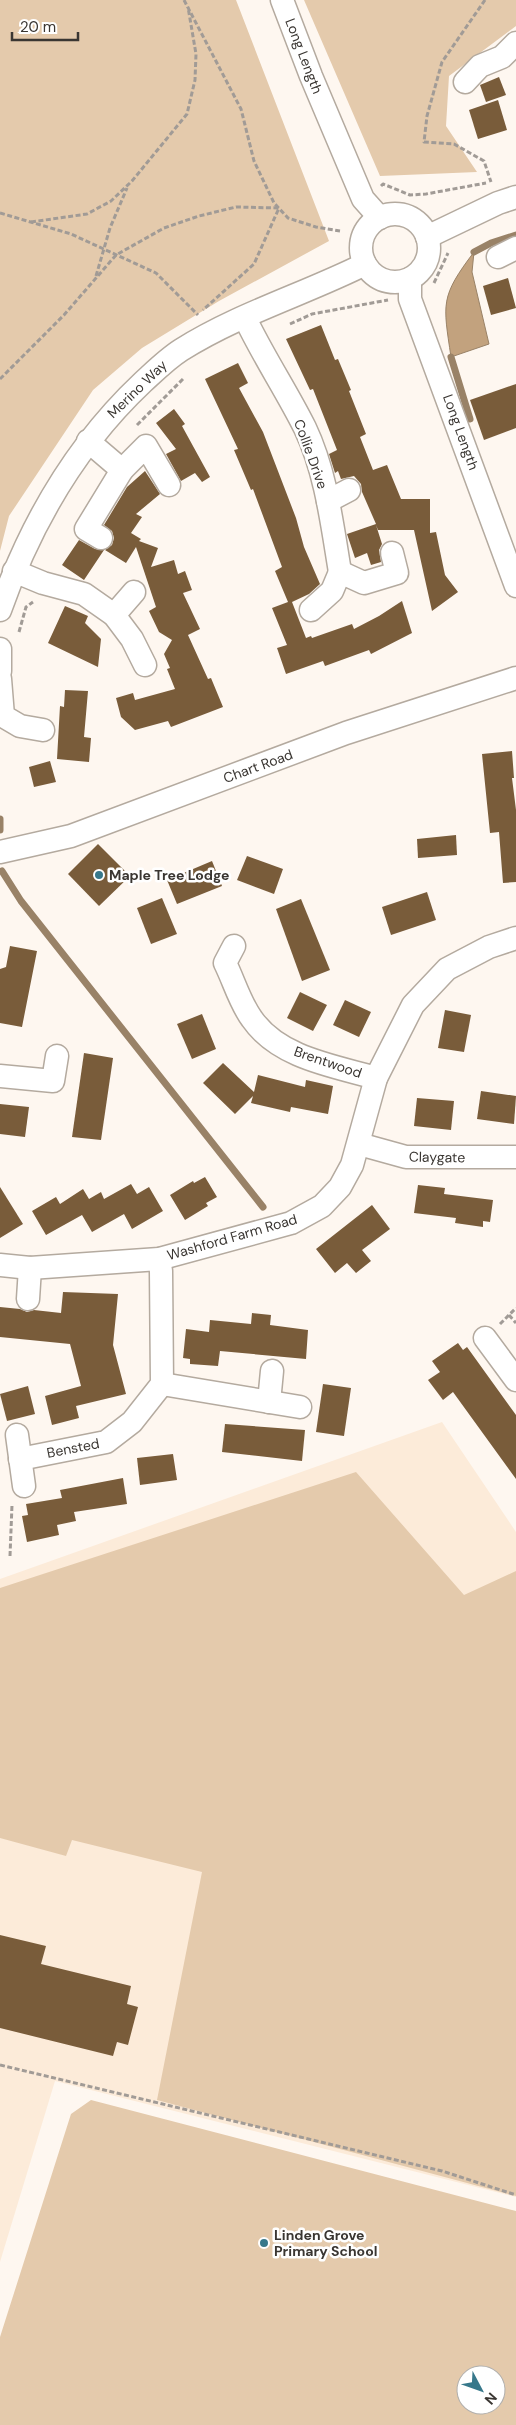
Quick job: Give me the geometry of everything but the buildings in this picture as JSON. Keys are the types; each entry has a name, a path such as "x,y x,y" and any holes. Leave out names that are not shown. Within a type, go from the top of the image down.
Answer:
{"street":[{"name":"Long Length","path":"282,0 311,76 363,199 380,218"},
{"path":"465,82 480,66 502,57 516,43"},
{"path":"427,237 498,203 516,197"},
{"path":"396,215 413,219 422,227 427,237 429,246 424,266 410,279 400,282 380,279 365,264 362,243 371,225 380,218 396,215"},
{"name":"Merino Way","path":"0,610 14,571 43,514 88,441 122,401 161,365 180,351 245,318 365,264"},
{"name":"Long Length","path":"410,279 410,299 516,586"},
{"name":"Collie Drive","path":"245,318 262,353 305,429 322,477 328,501 340,572"},
{"path":"88,441 122,470"},
{"path":"101,538 86,529 122,470 146,446 169,485"},
{"path":"328,501 349,490"},
{"path":"311,610 332,590 340,572 364,583 397,573 392,553"},
{"path":"14,571 43,583 84,594 114,616 132,639 144,665"},
{"path":"114,616 134,592"},
{"path":"0,649 0,671"},
{"path":"0,678 3,716 20,726 43,730"},
{"name":"Chart Road","path":"0,852 70,836 346,733 516,678"},
{"name":"Washford Farm Road","path":"0,1265 30,1268 159,1258 282,1226 322,1206 340,1187 352,1165 376,1078 413,1005 428,986 447,969 489,947 516,938"},
{"name":"Brentwood","path":"234,946 225,963 251,1019 271,1039 310,1058 376,1078"},
{"path":"0,1076 53,1081 57,1056"},
{"name":"Claygate","path":"359,1144 406,1157 516,1157"},
{"path":"159,1258 161,1271 162,1384 300,1407"},
{"path":"28,1299 30,1268"},
{"path":"485,1338 516,1380"},
{"path":"269,1402 272,1371"},
{"name":"Bensted","path":"20,1459 106,1442 132,1422 162,1384"},
{"path":"17,1434 24,1486"}],"path":[{"path":"184,0 241,109 254,161 278,208 288,218 316,227 340,231"},
{"path":"31,222 87,214 111,201 128,185 187,114 195,80 196,54 188,7"},
{"path":"363,199 383,184 410,194 418,194 491,182"},
{"path":"95,279 110,228 128,185"},
{"path":"0,379 64,315 116,254 164,228 199,216 236,206 278,208"},
{"path":"0,213 71,234 156,273 199,316 254,264 278,208"},
{"path":"434,287 434,278 449,251"},
{"path":"301,320 312,314 338,309"},
{"path":"20,632 26,607 36,599 43,583"},
{"path":"509,1315 516,1323"},
{"path":"0,2065 442,2171 516,2195"}],"shaded area":[{"path":"0,0 236,0 329,241 219,301 142,348 93,390 9,516 0,551"},
{"path":"304,0 516,0 516,26 449,76 446,126 477,172 380,176"},
{"path":"474,252 472,272 489,344 451,357 446,324 447,301 455,280"},
{"path":"442,1422 516,1532 516,2197 55,2081 0,2262 0,1579"},
{"path":"356,1472 464,1595 516,1571 516,2196 157,2100 202,1872 72,1840 66,1856 0,1838 0,1588"},
{"name":"Linden Grove Primary School","path":"91,2100 516,2211 516,2425 0,2425 0,2337 71,2114"}],"waterway":[{"path":"474,252 491,243 516,235"},
{"path":"451,357 470,419"},
{"path":"0,819 0,830"},
{"path":"2,871 21,901 263,1207"}],"place":[{"name":"Maple Tree Lodge","path":"99,875"},
{"name":"Linden Grove Primary School","path":"264,2243"}]}
